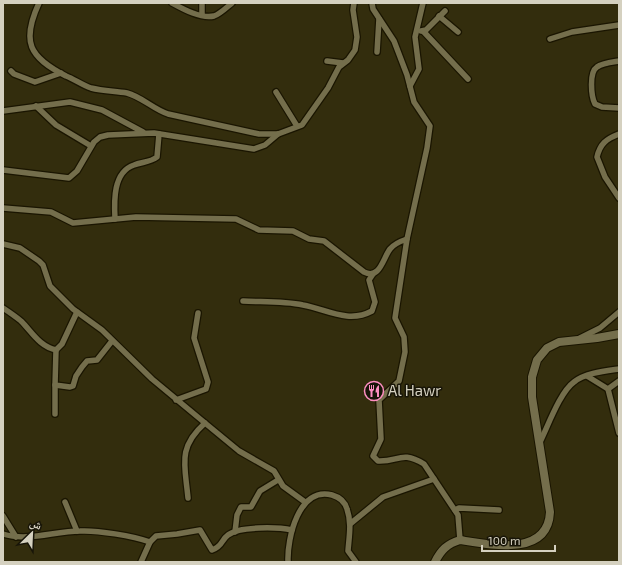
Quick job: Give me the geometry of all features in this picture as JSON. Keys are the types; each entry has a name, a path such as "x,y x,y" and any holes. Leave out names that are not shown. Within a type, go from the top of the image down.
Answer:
{"main road":[{"path":"435,562 445,548 460,540 495,544 520,544 534,540 545,531 549,525 550,512 538,444 531,387 536,360 547,348 559,342 619,334"}],"street":[{"path":"39,3 30,28 30,41 37,57 62,73 91,88 138,97 156,110 168,114 249,133 278,134"},
{"path":"172,3 188,11 213,16 232,3"},
{"path":"202,3 202,15"},
{"path":"3,170 68,178 77,171 91,146 100,137 145,133 254,149 265,145 278,134 297,126 306,120 324,95 337,71 343,63 352,56 356,44 352,10 354,3"},
{"path":"372,3 373,9 394,41 403,63 414,102 429,122 430,130 407,239 395,318 404,337 405,352 399,381 379,400 381,439 373,456 378,461 384,461 401,456 417,460 424,464 455,510 460,528 460,540"},
{"path":"410,86 418,69 415,37 423,3"},
{"path":"423,31 445,11"},
{"path":"439,16 458,32"},
{"path":"377,52 379,19"},
{"path":"550,39 578,31 619,25"},
{"path":"417,30 423,31 468,79"},
{"path":"327,61 343,63"},
{"path":"619,61 597,67 593,72 591,91 595,104 602,107 619,108"},
{"path":"11,71 14,74 35,82 62,73"},
{"path":"276,92 297,126"},
{"path":"3,111 66,102 87,105 102,110 145,133"},
{"path":"36,106 56,125 91,146"},
{"path":"115,219 115,193 121,174 128,167 158,157 159,134"},
{"path":"619,134 605,141 601,145 597,157 605,177 619,198"},
{"path":"3,208 51,212 73,224 115,219 159,217 222,218 244,222 259,230 293,232 309,239 328,243 364,272 373,274"},
{"path":"243,301 302,305 346,317 358,316 372,311 375,302 369,280 379,269 391,248 407,239"},
{"path":"3,244 20,248 39,260 43,266 50,286 77,312 102,330 176,400 239,451 274,471 278,480 305,502"},
{"path":"3,308 22,322 36,339 46,346 56,350"},
{"path":"55,414 56,350 62,344 77,312"},
{"path":"578,339 600,328 619,312"},
{"path":"176,400 206,390 208,382 194,338 198,313"},
{"path":"55,385 66,387 73,386 76,376 82,367 88,361 97,360 112,341"},
{"path":"538,444 568,387 573,382 587,376 619,369"},
{"path":"587,376 604,385 608,389 619,433"},
{"path":"608,389 619,381"},
{"path":"188,498 184,458 186,448 188,440 194,432 205,424"},
{"path":"350,524 383,497 434,479"},
{"path":"235,532 237,515 241,507 251,507 260,491 278,480"},
{"path":"288,562 288,551 292,530 305,502 320,494 338,497 345,503 350,524 348,552 356,562"},
{"path":"65,502 77,531"},
{"path":"455,510 467,508 499,510"},
{"path":"3,516 16,537"},
{"path":"141,562 150,542 160,534 177,534 200,530 212,550 223,543 227,535 235,532 270,527 292,530"},
{"path":"3,534 16,537 57,535 77,531 129,537 150,542"}],"place":[{"name":"Al Hawr","path":"374,391"}]}
